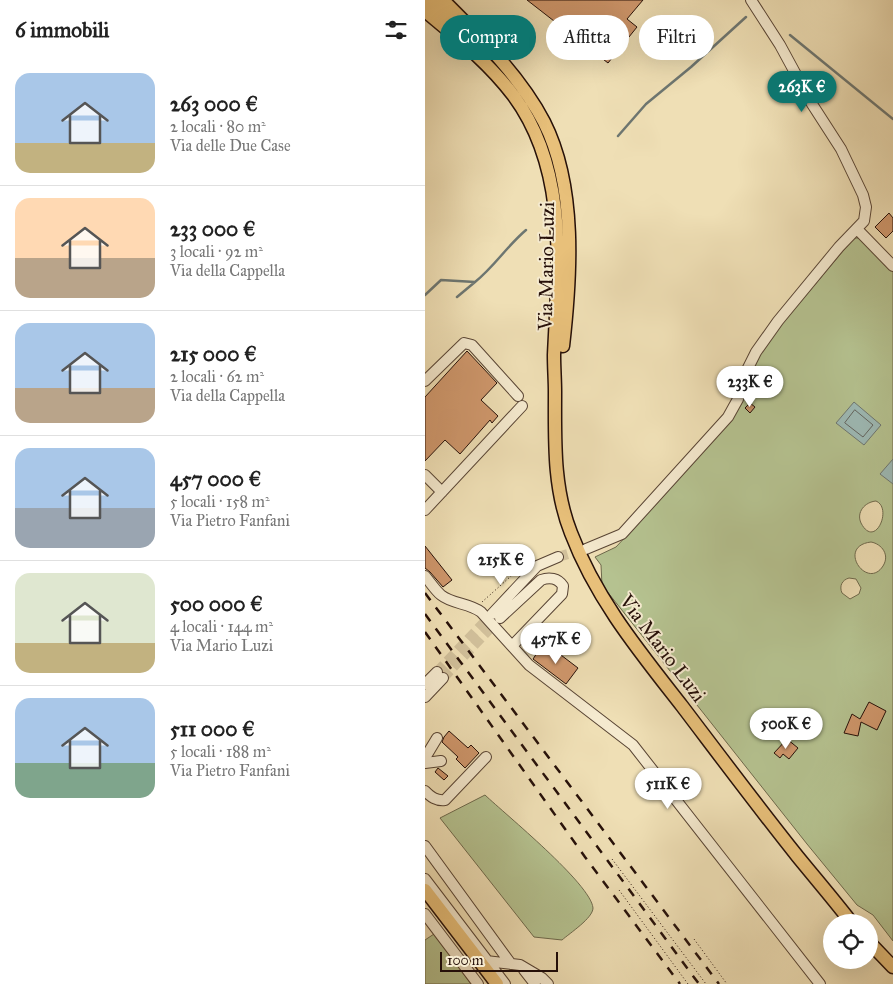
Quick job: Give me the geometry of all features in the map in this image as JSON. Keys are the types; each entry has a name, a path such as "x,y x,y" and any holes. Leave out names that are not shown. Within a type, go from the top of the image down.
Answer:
{"main road":[{"path":"427,0 447,15"},
{"name":"Via Mario Luzi","path":"443,0 457,15"},
{"name":"Via Mario Luzi","path":"425,11 440,24"},
{"path":"425,16 440,27"},
{"name":"Via Mario Luzi","path":"481,60 496,75 523,110 535,133 550,181 556,213 558,254 554,358 555,446 561,498 571,535 596,588 637,649 845,914"},
{"name":"Via Mario Luzi","path":"499,60 516,79 545,123 555,149 565,191 569,231 569,259 563,338 555,393"},
{"path":"425,890 501,983"},
{"name":"Via Mario Luzi","path":"826,890 852,914"},
{"path":"878,941 893,957"},
{"path":"878,951 893,967"}],"street":[{"path":"586,548 622,534 728,417 738,399 747,370 756,352 778,321 839,247 857,229 865,217 865,202 854,174 841,149 812,104 780,45 751,0"},
{"path":"857,229 893,266"},
{"path":"425,380 464,342 467,342 472,345 520,401 425,510"},
{"path":"425,475 442,492"},
{"path":"512,646 562,594 563,586 554,579 541,580 496,616 537,566 558,557"},
{"path":"425,576 440,594 453,601 476,608 529,665 633,745 819,984"},
{"path":"425,684 440,675 425,698"},
{"path":"425,758 437,738"},
{"path":"425,791 438,800 445,800 485,757"},
{"path":"425,763 441,761"},
{"path":"425,846 516,965 535,984"},
{"path":"425,879 483,960 516,965 542,978 548,984"},
{"path":"425,914 478,984"},
{"path":"501,983 516,965"}],"path":[{"path":"476,608 527,562 533,559"},
{"path":"612,859 706,984"},
{"path":"619,890 688,984"},
{"path":"694,940 727,984"}],"green space":[{"path":"854,238 858,238 893,272 893,941 878,922 878,914 871,914 857,905 602,585 601,565 595,557 616,547 660,500 740,406 744,397 747,377 759,351","holes":["876,501 881,505 883,511 880,525 872,532 866,530 861,523 861,511 868,503","871,542 879,545 884,551 886,558 883,566 876,572 869,573 858,565 855,558 856,551 861,545","849,578 856,579 861,588 859,594 850,599 841,590 842,584"]},
{"path":"485,795 546,850 589,897 593,908 592,912 585,921 562,940 534,937 440,818"},
{"path":"434,934 471,984 425,984 425,940"}],"water":[{"path":"854,402 881,425 864,445 836,423"},
{"path":"893,459 893,484 880,474"}],"building":[{"path":"527,0 643,0 629,17 629,15 546,15"},
{"path":"629,21 637,27 629,37"},
{"path":"889,213 893,218 893,231 886,238 875,227"},
{"path":"467,351 497,383 481,400 498,416 492,423 490,420 460,454 445,440 425,461 425,397"},
{"path":"750,403 755,407 750,413 745,408"},
{"path":"425,546 452,580 443,587 425,568"},
{"path":"541,647 554,656 557,652 578,668 566,684 533,659"},
{"path":"869,702 886,711 877,730 861,722 858,736 844,733 852,714 860,719"},
{"path":"449,731 468,748 471,745 479,753 465,768 456,759 458,757 442,742"},
{"path":"787,739 798,748 789,759 783,754 780,758 774,753"},
{"path":"438,768 448,776 444,780 435,772"}],"waterway":[{"path":"618,136 646,104 691,67 746,17"},
{"path":"790,35 893,119"},
{"path":"425,295 441,280 475,282 526,230"},
{"path":"457,297 475,282"}],"tunnel":[{"path":"558,557 585,549"},
{"path":"437,672 492,614"},
{"path":"443,678 499,619"}],"railway":[{"path":"425,593 719,984"},
{"path":"425,614 699,984"},
{"path":"425,632 585,857 680,984"}]}
